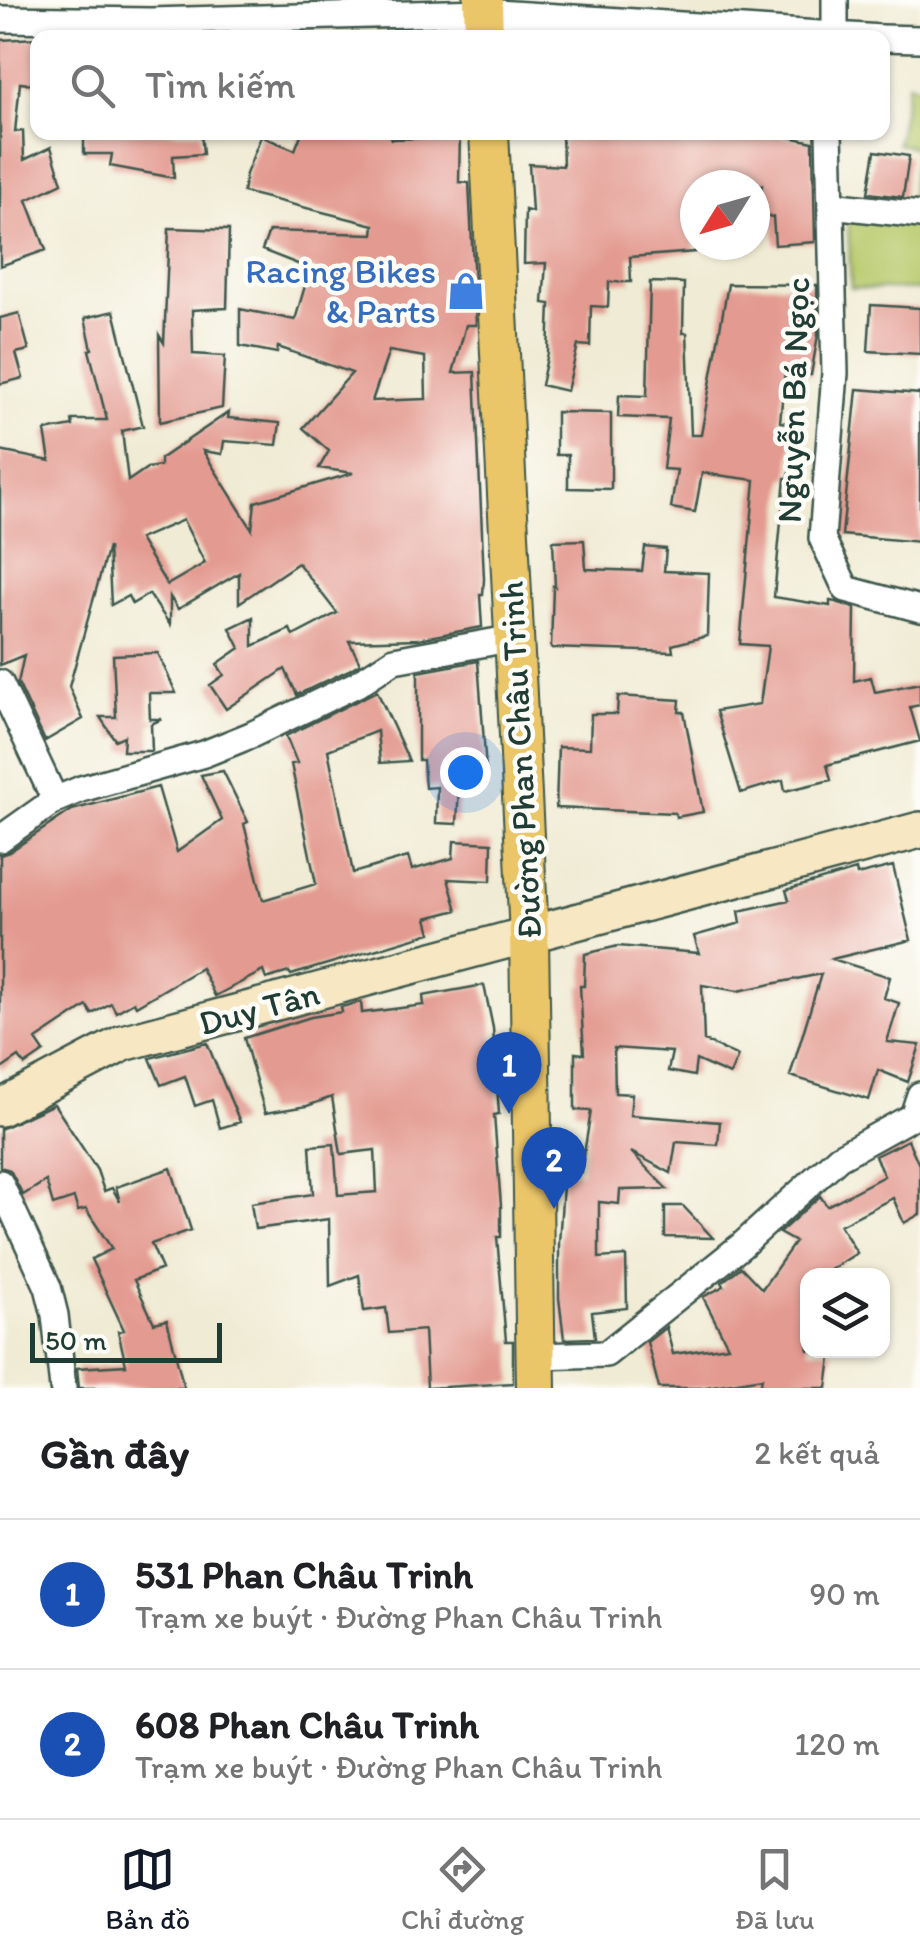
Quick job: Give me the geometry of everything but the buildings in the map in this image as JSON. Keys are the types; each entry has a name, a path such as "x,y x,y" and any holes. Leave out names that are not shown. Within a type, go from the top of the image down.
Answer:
{"main road":[{"name":"Đường Phan Châu Trinh","path":"489,140 530,936 536,1372"}],"street":[{"path":"835,0 835,30"},
{"path":"0,18 151,21 484,17 724,30"},
{"path":"890,38 920,40"},
{"name":"Nguyễn Bá Ngọc","path":"829,140 835,373 822,538 846,589 920,608"},
{"path":"831,205 920,215"},
{"path":"0,839 55,800 204,754 357,684 394,660 514,638"},
{"path":"0,683 55,800"},
{"name":"Duy Tân","path":"0,1108 124,1044 920,830"},
{"path":"536,1372 606,1354 741,1246 839,1156 913,1116 920,1095"},
{"path":"0,1183 48,1287 63,1388"}],"green space":[{"path":"908,83 920,88 920,290 851,288 847,201 910,213 916,147 897,144"}],"place":[{"name":"Racing Bikes & Parts","path":"466,291"},
{"name":"531 Phan Châu Trinh","path":"509,1114"},
{"name":"608 Phan Châu Trinh","path":"554,1209"}]}
